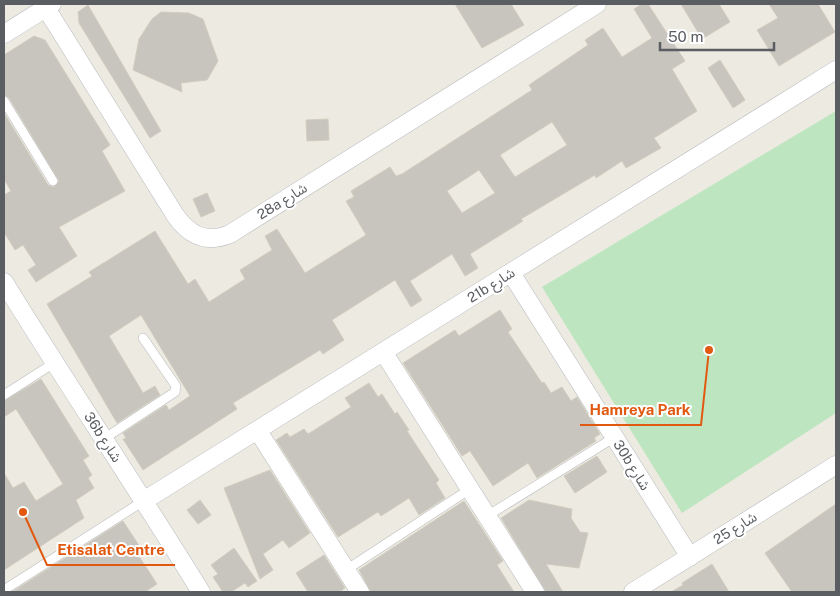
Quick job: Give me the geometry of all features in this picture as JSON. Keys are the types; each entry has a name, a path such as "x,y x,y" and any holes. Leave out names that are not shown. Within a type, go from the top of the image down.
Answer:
{"street":[{"name":"28a شارع","path":"49,6 175,215 188,231 198,237 208,239 220,238 230,234 597,4"},
{"path":"4,34 49,6"},
{"name":"21b شارع","path":"145,500 836,70"},
{"name":"30b شارع","path":"511,273 690,557"},
{"name":"36b شارع","path":"4,282 54,363 145,500 201,592"},
{"path":"384,353 535,592"},
{"path":"258,431 360,592"},
{"name":"شارع 25","path":"633,592 836,465"}],"lane":[{"path":"4,101 54,181"},
{"path":"105,438 175,392 176,386 143,338"},
{"path":"4,395 54,363"},
{"path":"487,516 615,437"},
{"path":"346,570 470,489"},
{"path":"4,590 145,500"}],"green space":[{"path":"836,111 836,413 682,513 542,287"}],"building":[{"path":"455,4 511,4 524,25 482,48"},
{"path":"642,4 648,4 685,61 672,69 697,111 654,138 661,148 626,168 622,161 596,178 595,175 521,219 523,221 470,254 478,268 465,276 452,254 410,281 422,300 411,307 395,280 332,320 344,340 323,354 320,350 233,403 237,409 143,470 123,439 126,438 123,433 166,405 169,410 190,396 141,315 109,336 143,393 155,386 160,395 117,423 47,304 92,276 89,272 155,231 188,284 195,279 209,302 245,279 240,270 272,250 265,236 277,229 305,273 366,235 346,201 354,197 351,191 390,167 396,176 402,174 532,90 529,85 588,45 585,40 603,28 622,57 652,38 634,9","holes":["552,122 567,145 515,177 500,155","479,170 495,193 462,213 447,191"]},
{"path":"681,4 719,4 730,22 702,39"},
{"path":"769,4 818,4 835,32 779,66 757,30 778,18"},
{"path":"88,5 161,131 150,138 79,23 78,12"},
{"path":"161,12 189,13 203,19 218,61 207,80 181,83 182,92 133,70 139,39 152,19"},
{"path":"34,36 45,40 110,145 102,151 125,191 59,227 77,256 36,282 28,270 36,265 23,245 15,250 4,232 4,195 11,191 4,179 4,113 48,185 54,187 59,181 9,98 4,95 4,55"},
{"path":"720,60 745,100 733,108 708,68"},
{"path":"328,119 329,140 307,141 306,120"},
{"path":"207,193 215,211 201,217 193,199"},
{"path":"500,310 512,329 508,332 542,383 544,382 551,393 562,387 571,401 577,397 600,434 594,438 596,441 537,478 528,463 493,486 470,451 462,456 403,363 455,330 459,336"},
{"path":"41,379 89,456 83,460 92,475 88,478 94,488 76,500 84,518 4,570 4,473 13,488 24,482 36,501 63,484 16,409 4,417 4,401"},
{"path":"369,383 378,397 382,394 395,414 397,412 409,430 407,431 439,480 436,483 445,498 419,515 409,498 381,516 378,512 338,537 276,440 287,433 290,437 304,429 308,434 351,407 345,398"},
{"path":"597,456 607,472 575,493 564,476"},
{"path":"270,470 310,533 289,548 283,540 263,554 273,570 260,579 224,488"},
{"path":"200,500 211,515 198,524 187,510"},
{"path":"529,500 572,509 571,518 580,532 588,533 579,568 546,564 563,592 546,592 501,518"},
{"path":"464,501 503,561 497,565 514,592 371,592 359,570"},
{"path":"836,504 836,592 792,592 765,553"},
{"path":"123,521 140,547 135,550 157,584 145,592 12,592"},
{"path":"234,548 257,581 248,587 245,583 231,592 223,592 213,577 218,574 211,565"},
{"path":"324,555 345,588 339,592 308,592 296,573"},
{"path":"712,564 729,592 671,592 683,585 682,583"}],"place":[{"name":"Hamreya Park","path":"709,350"},
{"name":"Etisalat Centre","path":"23,512"}]}
